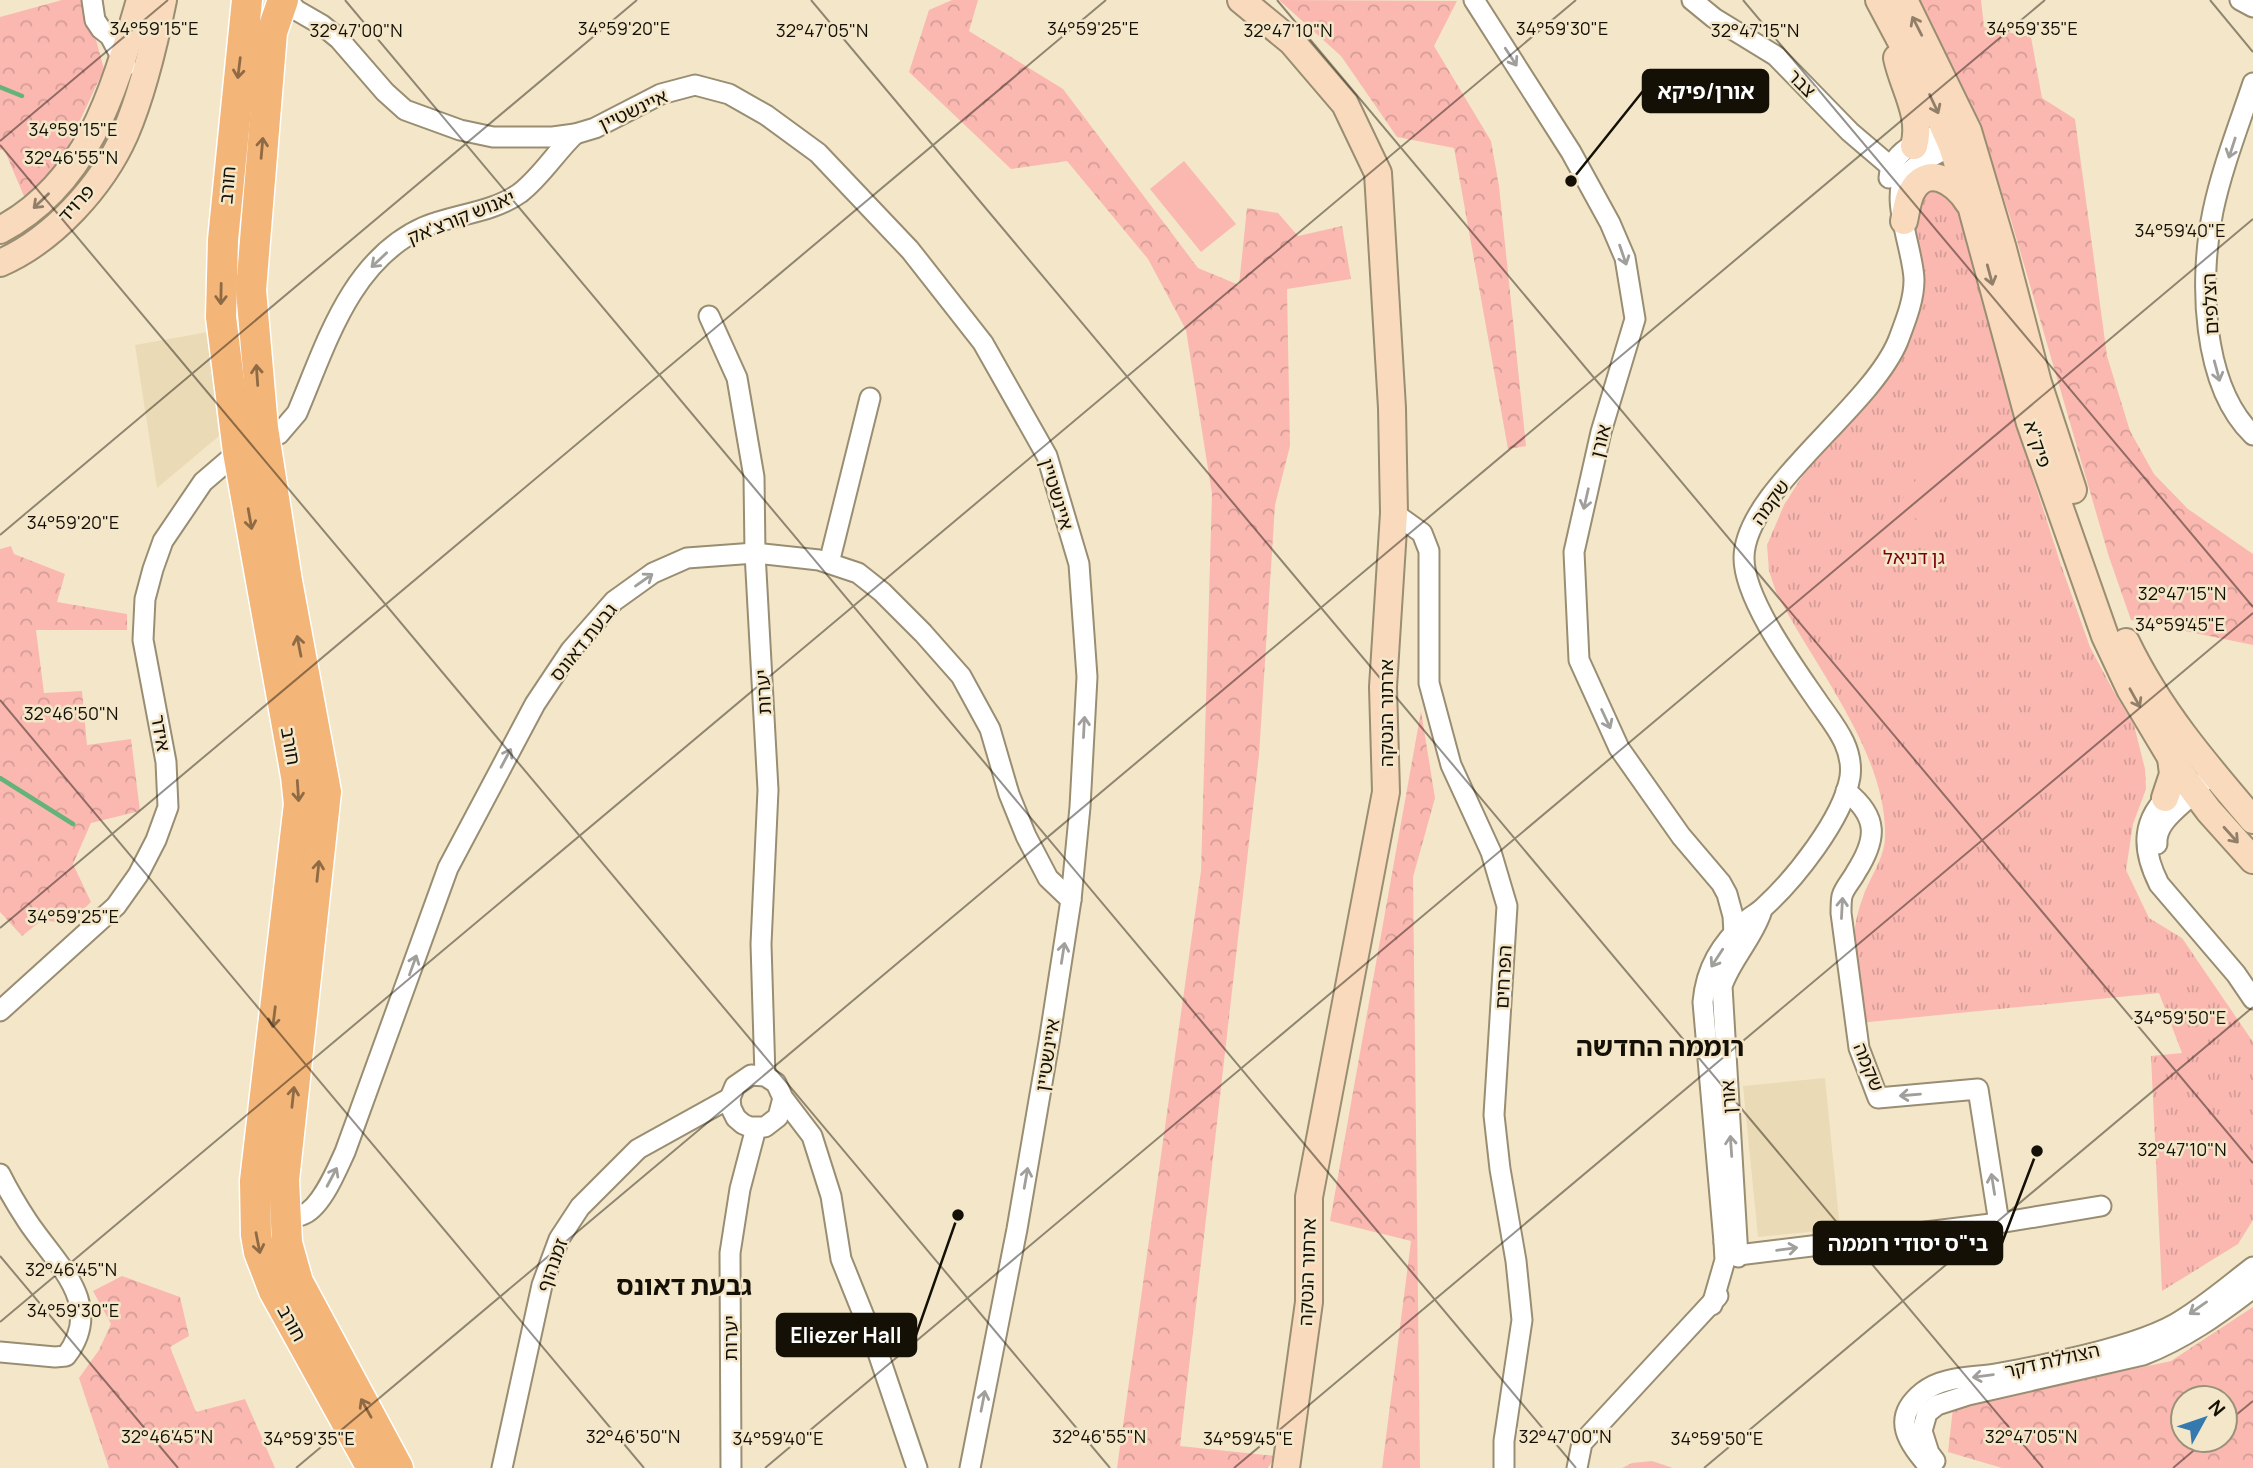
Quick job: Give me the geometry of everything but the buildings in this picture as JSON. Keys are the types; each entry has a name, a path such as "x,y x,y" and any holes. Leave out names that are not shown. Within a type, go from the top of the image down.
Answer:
{"main road":[{"name":"פרויד","path":"0,230 36,207 73,169 105,108 140,0"},
{"name":"פרויד","path":"0,262 38,240 80,201 114,156 137,100 163,0"},
{"name":"חורב","path":"247,0 225,214 221,304 252,447 287,581 326,792 284,1180 294,1214 298,1282 398,1468"},
{"path":"272,32 273,0"},
{"name":"חורב","path":"285,0 272,32 251,289 259,400 252,447 299,804 256,1181 256,1235 259,1252 274,1291 372,1468"},
{"name":"ארתור הנטקה","path":"1241,0 1292,42 1345,104 1378,173 1392,408 1394,513 1383,687 1386,792 1309,1197 1309,1302 1286,1468"},
{"path":"1891,5 1902,78 1917,122 1914,145"},
{"name":"פיק\"א","path":"1891,5 1956,137 2003,248 2038,383 2118,625 2137,665 2171,720 2253,820"},
{"name":"פיק\"א","path":"1956,137 1972,209 2031,423 2105,636 2130,689 2171,758 2196,795 2253,860"},
{"path":"1904,221 1911,193 1926,177 1934,176 1947,181 1958,190 1972,209"},
{"path":"2171,758 2173,774 2170,805 2197,808 2196,795"}],"street":[{"path":"92,0 96,20 101,29 110,36 123,59 137,100"},
{"name":"איינשטיין","path":"285,0 338,39 385,92 405,110 460,130 493,137 553,137 575,134 594,128 661,94 695,85 729,94 766,114 818,153 909,250 983,343 1047,456 1079,564 1087,677 1080,807 1071,900 1017,1229 970,1468"},
{"name":"אורן","path":"1474,0 1572,152 1610,223 1625,258 1635,319 1601,432 1574,552 1579,660 1619,748 1681,836 1721,883 1747,902 1763,908"},
{"name":"צבר","path":"1692,0 1714,18 1776,57 1850,132 1897,172"},
{"path":"2240,0 2253,7"},
{"name":"הצלפים","path":"2253,83 2220,181 2213,214 2207,271 2208,327 2217,376 2242,425 2253,435"},
{"name":"יאנוש קורצ'אק","path":"252,447 279,434 297,413 344,305 357,283 375,262 416,231 434,223 498,206 521,192 575,134"},
{"path":"1897,172 1924,162 1956,137"},
{"path":"1909,306 1888,196 1897,172 1899,153 1914,145 1956,137"},
{"name":"שקמה","path":"1763,908 1823,837 1846,791 1850,756 1762,614 1746,577 1744,556 1750,531 1765,502 1854,405 1891,357 1909,306 1913,271 1899,200 1897,172"},
{"name":"יערות","path":"709,316 737,378 754,477 755,553 768,790 761,944 765,1076"},
{"path":"829,563 870,398"},
{"name":"אידר","path":"0,1011 116,906 138,875 156,841 168,807 166,762 143,640 145,599 163,541 178,516 203,482 252,447"},
{"name":"הפרחים","path":"1394,513 1422,533 1429,551 1429,683 1451,765 1490,852 1507,906 1494,1115 1522,1320 1504,1441 1504,1468"},
{"name":"גבעת דאונס","path":"294,1214 319,1200 345,1152 448,869 535,704 571,650 614,601 653,573 687,558 755,553 819,560 858,573 883,592 961,676 990,729 1009,794 1026,836 1048,878 1071,900"},
{"path":"2211,771 2196,795 2170,805 2157,838 2163,872 2180,909 2236,974 2253,999"},
{"name":"שקמה","path":"1846,791 1862,806 1872,824 1869,851 1843,894 1840,913 1858,1048 1878,1098 1978,1088 1998,1223"},
{"name":"אורן","path":"1721,883 1733,915 1734,934"},
{"name":"אורן","path":"1731,1249 1703,1002 1705,979 1713,962 1734,934 1763,908"},
{"name":"אורן","path":"1577,1468 1582,1443 1712,1305 1729,1282 1731,1249 1722,986 1727,973 1756,928 1763,908"},
{"path":"783,1098 778,1117 765,1126 756,1128 743,1124 736,1118 730,1098 735,1086 743,1078 756,1074 765,1076 776,1083 783,1098 813,1136 831,1196 841,1259 874,1341 917,1468"},
{"name":"זמנהוף","path":"502,1468 542,1285 559,1239 580,1207 638,1149 730,1098"},
{"name":"יערות","path":"731,1468 730,1252 740,1189 756,1128"},
{"path":"0,1174 28,1222 67,1276 82,1309 81,1329 66,1356 0,1352"},
{"path":"256,1181 269,1206 294,1214"},
{"path":"1731,1249 1998,1223 2101,1206"},
{"name":"הצוללת דקר","path":"1930,1468 1905,1433 1905,1418 1923,1392 1948,1381 2071,1359 2150,1335 2174,1324 2253,1267"},
{"name":"הצוללת דקר","path":"1940,1468 1929,1453 1922,1431 1927,1413 1937,1405 1968,1395 2143,1354 2165,1346 2202,1326 2253,1288"},
{"path":"0,1365 25,1355"}],"shaded area":[{"path":"208,332 219,436 157,488 135,345"},
{"path":"1825,1078 1840,1229 1758,1237 1743,1086"}],"green space":[{"path":"62,0 85,0 104,69 63,157 26,201 4,149 0,150 0,17"},
{"path":"952,0 978,0 969,31 1063,89 1198,268 1239,285 1247,208 1278,213 1298,236 1342,226 1351,279 1287,289 1290,446 1275,505 1259,755 1180,1446 1275,1456 1268,1468 1117,1468 1201,871 1212,494 1186,330 1148,259 1067,161 1011,169 909,72 929,10"},
{"path":"1279,0 1457,1 1434,46 1491,141 1499,186 1526,446 1508,449 1454,148 1397,137 1341,56"},
{"path":"1918,0 1981,0 1984,27 2031,37 2042,98 2075,119 2107,356 2130,431 2154,474 2188,509 2253,554 2253,645 2131,620 2109,557 2011,220 1980,129"},
{"path":"1184,161 1236,224 1201,252 1150,189"},
{"name":"גן דניאל","path":"1935,185 1959,204 2017,427 2061,565 2090,647 2134,725 2145,769 2146,789 2133,824 2126,870 2149,918 2182,938 2253,1042 2253,1220 2238,1244 2162,1291 2151,1056 2182,1053 2159,993 1859,1023 1853,944 1858,912 1884,846 1883,806 1862,742 1776,592 1769,571 1767,545 1784,505 1803,475 1908,343 1919,315 1924,280 1910,220 1913,203"},
{"path":"1945,440 1970,459 1923,524 1898,505"},
{"path":"11,546 14,554 65,574 57,602 127,614 127,630 36,630 44,693 82,691 87,745 131,739 140,811 91,823 73,864 91,902 68,924 42,920 22,936 0,912 0,549"},
{"path":"1421,711 1435,798 1413,877 1420,1468 1382,1468 1411,1241 1330,1221"},
{"path":"122,1276 180,1297 189,1336 170,1347 196,1412 245,1399 275,1468 109,1468 79,1378 99,1350 111,1324 93,1291"},
{"path":"2253,1307 2253,1468 2002,1468 1948,1452 1953,1408 2171,1361"},
{"path":"1652,1461 1673,1468 1622,1468 1632,1463"}],"waterway":[{"path":"0,87 22,96"},
{"path":"0,778 73,824"}],"place":[{"name":"אורן/פיקא","path":"1571,181"},
{"name":"בי\"ס יסודי רוממה","path":"2037,1151"},
{"name":"Eliezer Hall","path":"958,1215"}],"district":[{"name":"רוממה החדשה","path":"1660,1047"},
{"name":"גבעת דאונס","path":"684,1286"}]}
